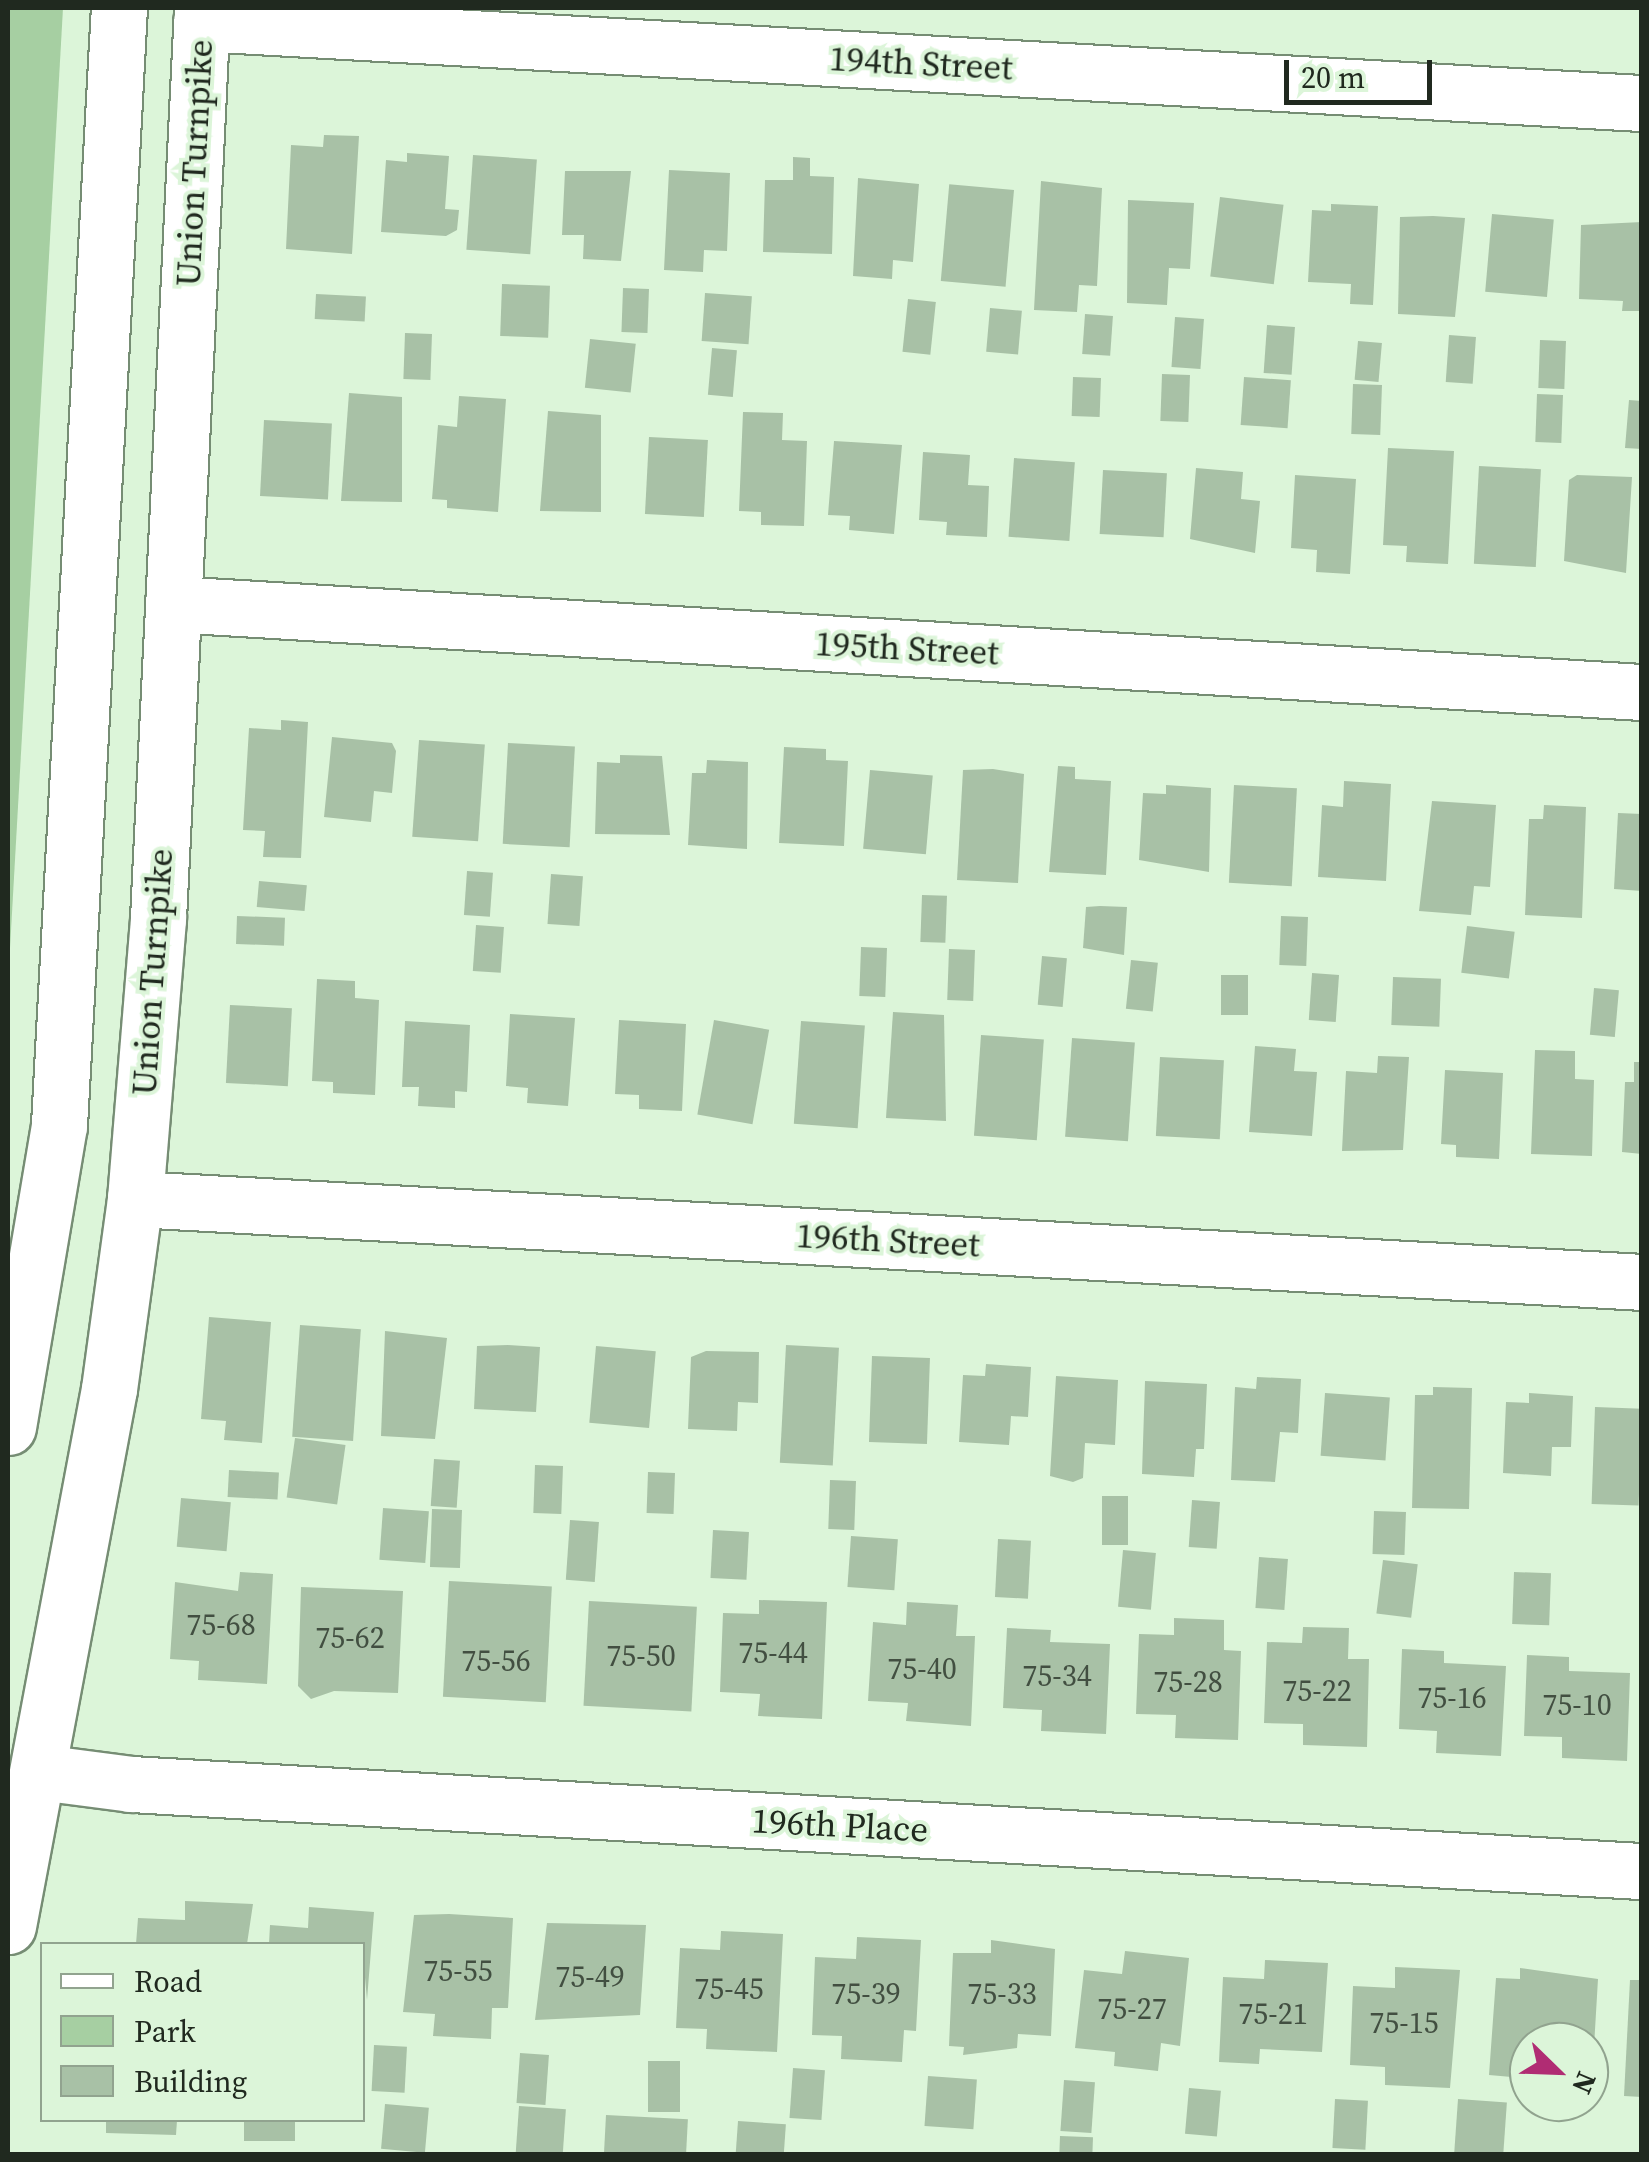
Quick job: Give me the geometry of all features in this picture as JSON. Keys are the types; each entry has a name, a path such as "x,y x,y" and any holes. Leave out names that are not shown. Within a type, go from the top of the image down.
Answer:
{"street":[{"path":"8,1427 59,1125 120,8"},
{"name":"194th Street","path":"202,15 1642,103"},
{"name":"Union Turnpike","path":"8,1926 40,1772 135,1199 172,604 202,15"},
{"name":"195th Street","path":"172,604 1642,692"},
{"name":"196th Street","path":"135,1199 1642,1282"},
{"name":"196th Place","path":"40,1772 151,1786 1642,1872"}],"green space":[{"path":"8,8 63,8 8,984"}],"building":[{"path":"324,135 359,136 352,254 286,249 291,145 323,147"},
{"path":"407,153 449,156 445,209 459,210 457,230 446,236 381,232 386,160 407,162"},
{"path":"473,155 537,159 530,254 466,250"},
{"path":"793,157 810,158 810,176 834,177 832,254 763,252 765,180 793,180"},
{"path":"669,170 730,173 727,251 704,250 703,272 664,270"},
{"path":"565,171 631,171 621,261 583,259 584,235 562,235"},
{"path":"858,178 919,184 913,262 893,260 892,279 853,276"},
{"path":"1041,181 1102,188 1097,286 1079,285 1077,312 1034,310"},
{"path":"949,184 1014,190 1006,287 941,281"},
{"path":"1220,197 1284,205 1274,284 1210,276"},
{"path":"1128,200 1194,203 1190,269 1169,268 1167,305 1127,303"},
{"path":"1331,204 1378,206 1373,305 1350,304 1351,284 1308,282 1312,210 1331,211"},
{"path":"1492,214 1554,219 1547,297 1485,292"},
{"path":"1400,217 1465,218 1455,317 1398,314"},
{"path":"1642,222 1642,311 1622,311 1623,301 1579,299 1581,225"},
{"path":"502,284 550,286 548,338 500,336"},
{"path":"623,288 649,289 647,333 621,332"},
{"path":"705,293 752,296 749,344 702,341"},
{"path":"316,294 366,297 365,322 315,319"},
{"path":"908,299 936,302 930,355 902,352"},
{"path":"990,308 1022,311 1018,355 986,352"},
{"path":"1085,314 1113,316 1110,356 1082,354"},
{"path":"1175,317 1204,319 1200,369 1172,367"},
{"path":"1267,325 1295,327 1292,375 1264,373"},
{"path":"405,333 432,334 430,380 403,379"},
{"path":"1449,335 1476,337 1473,384 1446,382"},
{"path":"590,339 636,344 631,393 585,388"},
{"path":"1540,340 1566,341 1564,389 1538,388"},
{"path":"1358,341 1382,343 1379,382 1355,380"},
{"path":"712,348 737,350 733,397 708,395"},
{"path":"1162,374 1190,375 1188,422 1160,421"},
{"path":"1073,377 1101,378 1100,417 1072,416"},
{"path":"1244,377 1291,380 1288,428 1241,425"},
{"path":"1353,384 1382,385 1380,435 1351,434"},
{"path":"349,393 402,397 402,502 341,501"},
{"path":"1537,394 1563,395 1561,443 1535,442"},
{"path":"459,396 506,399 498,512 447,508 447,500 432,499 438,425 457,427"},
{"path":"1629,400 1642,401 1642,449 1625,448"},
{"path":"548,411 601,415 601,512 540,511"},
{"path":"743,412 783,413 782,440 807,441 804,526 761,525 761,512 739,511"},
{"path":"264,420 332,424 328,499 260,496"},
{"path":"649,437 708,440 704,517 645,514"},
{"path":"834,441 902,445 894,534 849,530 850,516 828,515"},
{"path":"1388,448 1454,451 1448,564 1406,562 1407,546 1383,545"},
{"path":"923,452 970,455 968,485 989,486 987,537 946,535 947,522 919,520"},
{"path":"1014,458 1075,462 1069,541 1008,537"},
{"path":"1479,466 1541,469 1536,567 1474,564"},
{"path":"1196,468 1243,472 1241,499 1260,501 1255,553 1190,539"},
{"path":"1103,470 1167,473 1164,537 1100,534"},
{"path":"1295,475 1356,479 1350,574 1316,572 1317,550 1291,548"},
{"path":"1577,475 1632,477 1626,573 1564,561 1569,480"},
{"path":"281,720 308,722 301,858 263,857 265,831 243,830 249,728 281,730"},
{"path":"332,737 392,743 396,751 392,793 374,791 371,822 324,817"},
{"path":"419,740 485,745 478,841 412,837"},
{"path":"508,743 575,747 570,847 503,844"},
{"path":"784,747 826,749 826,760 848,761 844,846 779,843"},
{"path":"620,755 662,756 670,835 595,834 597,762 620,763"},
{"path":"707,760 748,762 747,849 688,845 692,773 706,773"},
{"path":"1058,766 1075,767 1075,779 1111,781 1106,875 1049,872"},
{"path":"870,770 933,775 926,854 863,849"},
{"path":"963,770 1024,774 1018,883 957,880"},
{"path":"1344,781 1391,784 1386,881 1318,877 1322,805 1343,807"},
{"path":"1166,785 1211,788 1209,872 1139,860 1143,793 1166,794"},
{"path":"1234,785 1297,788 1292,886 1229,883"},
{"path":"1432,801 1496,805 1490,887 1474,886 1471,915 1419,911"},
{"path":"1544,805 1586,807 1582,918 1525,915 1529,819 1543,819"},
{"path":"1618,813 1642,814 1642,891 1614,889"},
{"path":"467,871 493,873 490,917 464,915"},
{"path":"551,874 583,876 579,926 548,924"},
{"path":"259,881 307,885 305,911 257,907"},
{"path":"922,895 947,896 945,943 920,942"},
{"path":"1086,907 1127,907 1124,955 1083,948"},
{"path":"237,916 285,918 284,946 236,944"},
{"path":"1281,916 1308,917 1306,966 1279,965"},
{"path":"476,925 504,927 501,973 473,971"},
{"path":"1467,926 1515,932 1509,978 1461,973"},
{"path":"861,947 887,948 885,997 859,996"},
{"path":"949,949 975,950 973,1001 947,1000"},
{"path":"1042,956 1067,958 1063,1007 1038,1005"},
{"path":"1131,960 1158,963 1153,1012 1126,1009"},
{"path":"1312,973 1339,975 1336,1022 1309,1020"},
{"path":"1221,975 1248,975 1248,1015 1221,1015"},
{"path":"1393,977 1441,979 1439,1027 1391,1025"},
{"path":"317,979 355,981 355,998 379,1000 375,1095 333,1093 333,1082 312,1081"},
{"path":"1594,988 1619,990 1615,1037 1590,1035"},
{"path":"230,1005 292,1008 288,1086 226,1083"},
{"path":"893,1012 944,1015 946,1121 886,1118"},
{"path":"510,1014 575,1018 568,1106 527,1103 528,1088 506,1086"},
{"path":"619,1020 686,1024 682,1111 639,1109 639,1095 615,1094"},
{"path":"714,1020 769,1030 752,1124 697,1115"},
{"path":"405,1021 470,1025 467,1092 455,1091 455,1108 418,1106 419,1087 402,1087"},
{"path":"801,1021 865,1025 858,1128 794,1124"},
{"path":"981,1035 1044,1039 1037,1140 974,1136"},
{"path":"1072,1038 1135,1042 1128,1141 1065,1137"},
{"path":"1255,1046 1296,1049 1294,1071 1317,1072 1312,1136 1249,1132"},
{"path":"1535,1050 1575,1051 1575,1079 1594,1080 1592,1156 1531,1154"},
{"path":"1378,1056 1409,1057 1403,1150 1342,1151 1346,1071 1377,1073"},
{"path":"1160,1057 1224,1060 1220,1139 1156,1136"},
{"path":"1634,1062 1642,1062 1642,1154 1622,1152 1625,1082 1634,1082"},
{"path":"1445,1070 1503,1073 1499,1159 1456,1157 1456,1145 1441,1144"},
{"path":"209,1317 271,1322 262,1443 224,1440 226,1421 201,1419"},
{"path":"300,1325 361,1329 353,1441 292,1437"},
{"path":"385,1331 447,1338 435,1439 381,1436"},
{"path":"786,1345 839,1348 833,1466 780,1463"},
{"path":"477,1346 540,1347 536,1412 474,1409"},
{"path":"596,1346 656,1351 649,1428 589,1423"},
{"path":"706,1351 759,1352 758,1403 738,1402 737,1431 688,1429 691,1357"},
{"path":"872,1356 930,1358 927,1444 869,1442"},
{"path":"986,1364 1031,1367 1028,1417 1011,1416 1009,1445 959,1442 963,1375 985,1376"},
{"path":"1056,1376 1118,1380 1115,1445 1085,1443 1083,1478 1073,1482 1050,1476"},
{"path":"1257,1377 1301,1379 1298,1433 1280,1432 1275,1482 1231,1480 1235,1387 1256,1389"},
{"path":"1145,1381 1207,1384 1204,1449 1196,1449 1194,1477 1142,1474"},
{"path":"1433,1387 1472,1388 1469,1509 1412,1508 1415,1395 1433,1395"},
{"path":"1325,1393 1390,1398 1385,1460 1321,1456"},
{"path":"1529,1393 1573,1396 1571,1447 1552,1447 1551,1476 1503,1473 1506,1402 1529,1403"},
{"path":"1595,1407 1642,1409 1639,1506 1592,1504"},
{"path":"295,1438 346,1445 337,1505 287,1497"},
{"path":"434,1459 460,1461 457,1508 431,1506"},
{"path":"535,1465 563,1466 561,1514 533,1513"},
{"path":"229,1470 279,1473 278,1500 228,1497"},
{"path":"648,1472 675,1473 674,1514 647,1513"},
{"path":"830,1480 856,1481 854,1530 828,1529"},
{"path":"1102,1496 1128,1496 1128,1545 1102,1545"},
{"path":"181,1498 231,1502 227,1551 177,1547"},
{"path":"1192,1500 1220,1502 1217,1549 1189,1547"},
{"path":"383,1508 429,1511 425,1563 379,1560"},
{"path":"432,1509 462,1510 460,1568 430,1567"},
{"path":"1374,1511 1406,1512 1404,1555 1372,1554"},
{"path":"570,1520 599,1522 595,1582 566,1580"},
{"path":"713,1530 749,1532 746,1580 710,1578"},
{"path":"851,1536 898,1539 894,1590 847,1587"},
{"path":"998,1539 1031,1541 1028,1599 995,1597"},
{"path":"1123,1550 1156,1553 1151,1610 1118,1607"},
{"path":"1259,1557 1288,1559 1284,1610 1255,1608"},
{"path":"1383,1560 1418,1564 1411,1618 1376,1614"},
{"path":"240,1572 273,1574 267,1684 198,1680 199,1661 170,1659 175,1582 238,1591"},
{"path":"1514,1572 1551,1573 1549,1625 1512,1624"},
{"path":"449,1581 552,1586 546,1702 443,1697"},
{"path":"301,1587 403,1591 398,1693 334,1691 311,1699 298,1686"},
{"path":"759,1600 827,1602 822,1719 758,1716 760,1694 720,1692 723,1613 759,1614"},
{"path":"589,1601 697,1607 691,1712 584,1706"},
{"path":"907,1602 958,1605 956,1636 975,1636 971,1726 906,1721 908,1703 868,1701 873,1622 906,1625"},
{"path":"1174,1618 1224,1620 1224,1650 1241,1651 1238,1740 1175,1738 1176,1715 1136,1714 1139,1634 1174,1635"},
{"path":"1303,1627 1349,1628 1348,1659 1369,1659 1367,1747 1303,1745 1303,1724 1264,1723 1267,1642 1302,1643"},
{"path":"1007,1628 1051,1630 1050,1642 1110,1644 1106,1734 1041,1731 1042,1710 1003,1708"},
{"path":"1402,1649 1444,1651 1444,1663 1506,1666 1501,1756 1436,1753 1437,1731 1399,1729"},
{"path":"1527,1655 1569,1657 1569,1671 1630,1673 1627,1761 1562,1758 1562,1737 1524,1736"},
{"path":"185,1901 253,1904 247,1942 136,1942 138,1918 185,1920"},
{"path":"309,1907 374,1912 367,2000 365,1942 269,1942 270,1925 308,1928"},
{"path":"414,1915 513,1918 508,2008 492,2008 491,2039 433,2036 435,2014 403,2012"},
{"path":"547,1923 646,1925 640,2015 535,2020"},
{"path":"721,1931 783,1934 777,2052 706,2049 707,2029 676,2028 680,1948 720,1950"},
{"path":"857,1937 921,1940 916,2031 904,2030 902,2062 841,2059 842,2036 812,2035 815,1957 856,1959"},
{"path":"991,1940 1055,1949 1051,2036 1018,2034 1017,2048 963,2055 964,2047 949,2046 953,1953 991,1953"},
{"path":"1125,1951 1189,1958 1180,2046 1161,2043 1158,2071 1114,2066 1115,2052 1075,2048 1084,1970 1122,1974"},
{"path":"1265,1960 1328,1963 1322,2052 1260,2049 1259,2064 1219,2062 1223,1977 1264,1979"},
{"path":"1395,1967 1460,1970 1450,2088 1385,2085 1385,2067 1350,2065 1353,1986 1395,1988"},
{"path":"1520,1968 1598,1979 1595,2022 1509,2022 1509,2077 1489,2075 1496,1978 1520,1979"},
{"path":"1630,1980 1642,1980 1642,2097 1624,2096"},
{"path":"374,2045 407,2047 405,2093 372,2091"},
{"path":"520,2053 549,2055 545,2105 517,2103"},
{"path":"648,2061 680,2061 680,2112 648,2112"},
{"path":"793,2068 825,2070 821,2120 790,2118"},
{"path":"928,2076 977,2079 973,2129 925,2126"},
{"path":"1064,2080 1095,2082 1091,2133 1060,2131"},
{"path":"1189,2088 1221,2091 1217,2137 1185,2134"},
{"path":"1335,2099 1368,2101 1365,2150 1332,2148"},
{"path":"1458,2099 1507,2102 1503,2154 1454,2154"},
{"path":"385,2104 429,2108 425,2153 381,2149"},
{"path":"519,2106 566,2109 563,2154 516,2154"},
{"path":"606,2115 688,2119 686,2154 604,2154"},
{"path":"738,2121 786,2124 784,2154 736,2154"},
{"path":"106,2122 177,2122 176,2135 106,2133"},
{"path":"244,2122 295,2122 295,2141 244,2141"},
{"path":"1060,2136 1093,2137 1092,2154 1059,2154"}]}
